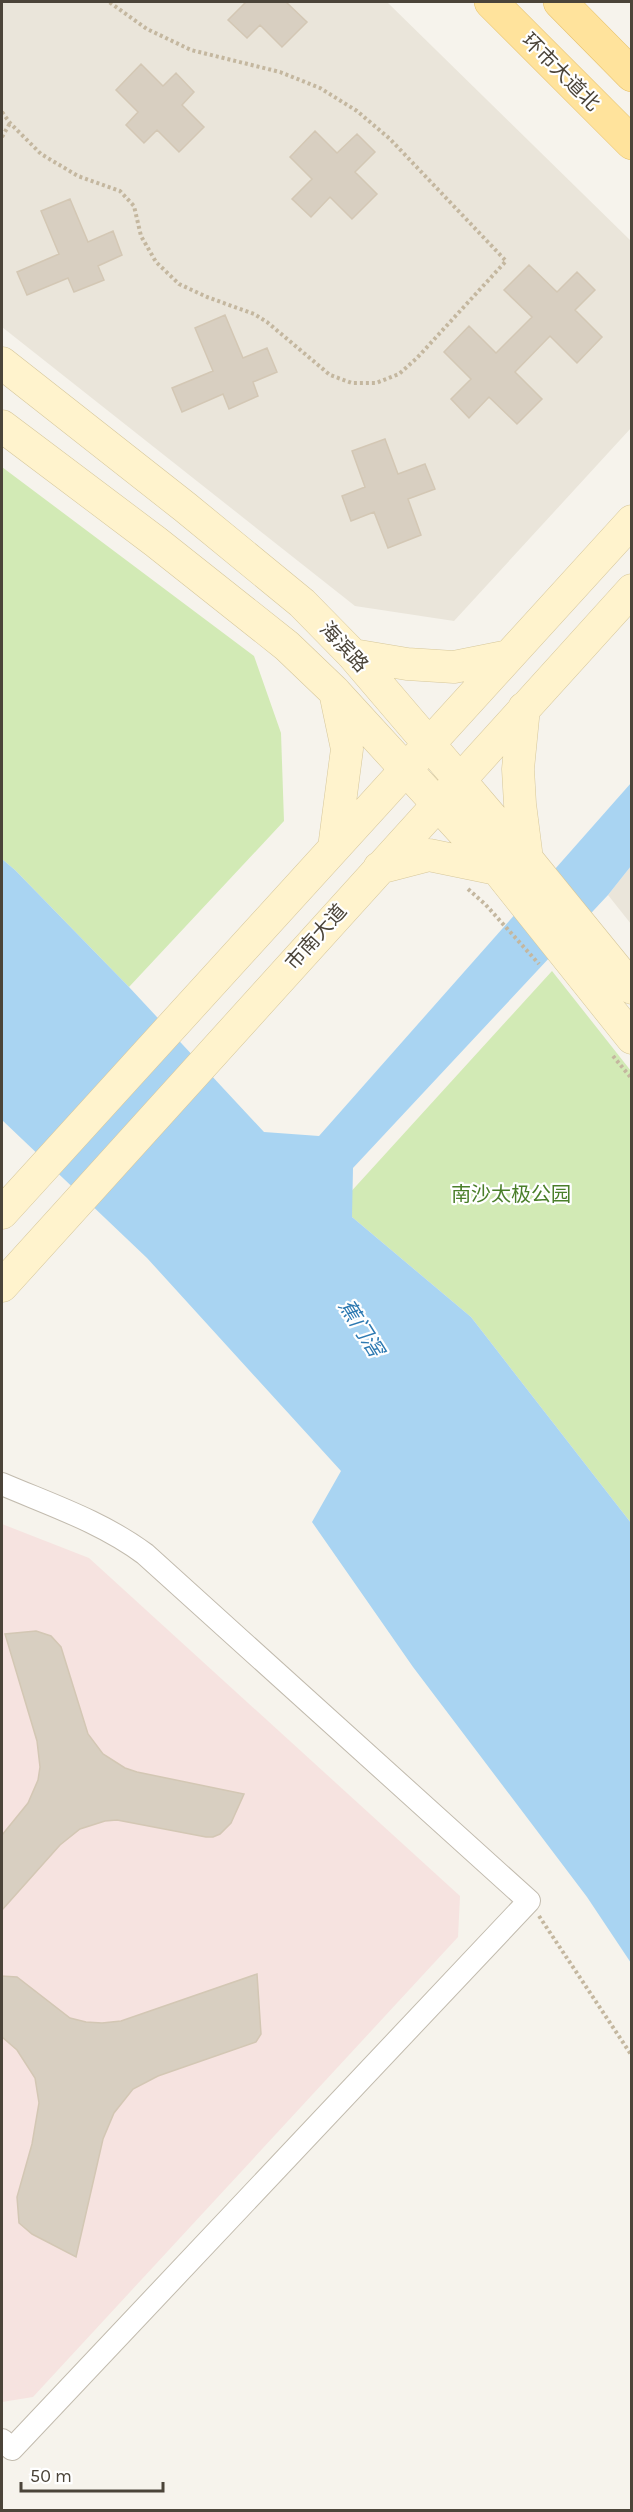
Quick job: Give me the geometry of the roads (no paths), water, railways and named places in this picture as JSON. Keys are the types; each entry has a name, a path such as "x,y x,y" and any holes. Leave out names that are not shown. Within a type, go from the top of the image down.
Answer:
{"main road":[{"name":"环市大道北","path":"492,2 632,143"},
{"path":"560,2 632,75"},
{"name":"海滨路","path":"2,363 185,507 302,603 353,655 527,859 632,988"},
{"name":"海滨路","path":"2,426 156,542 287,646 334,691 497,869 632,1038"},
{"path":"2,1213 632,521"},
{"name":"市南大道","path":"2,1286 632,590"},
{"path":"353,655 406,664 453,667 509,656"},
{"path":"334,691 346,749 334,848"},
{"path":"524,708 518,769 527,859"},
{"path":"379,868 429,855 497,869"}],"street":[{"path":"2,1484 90,1521 128,1541 145,1554 529,1901 7,2445"}],"water":[{"name":"蕉门滘","path":"631,783 631,866 608,895 353,1168 352,1217 471,1317 631,1523 631,1963 587,1897 413,1667 312,1522 341,1471 147,1258 2,1120 2,859 129,987 264,1132 319,1136"}],"park label":[{"name":"南沙太极公园","path":"511,1194"}]}
